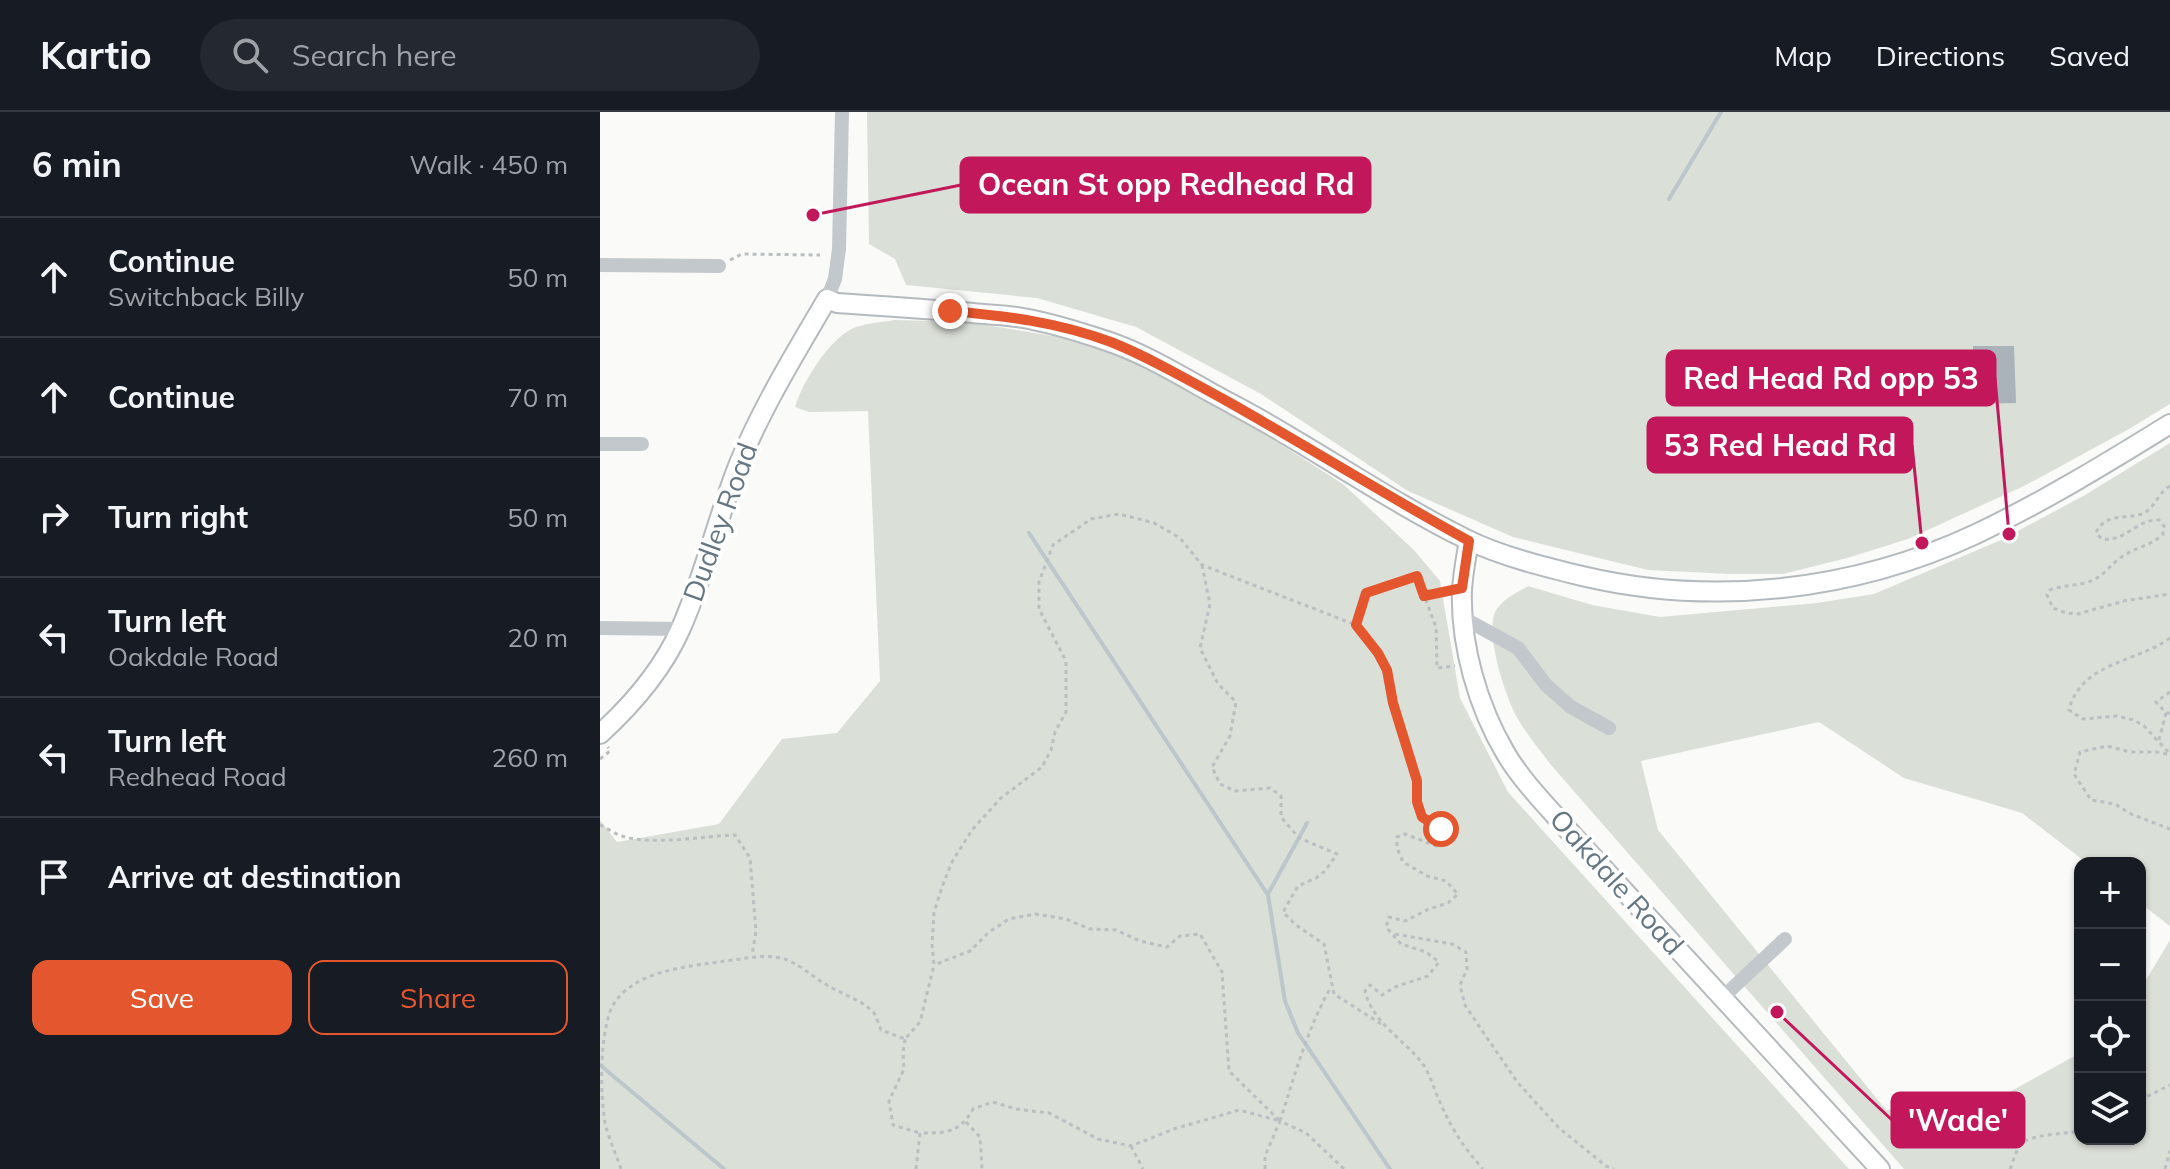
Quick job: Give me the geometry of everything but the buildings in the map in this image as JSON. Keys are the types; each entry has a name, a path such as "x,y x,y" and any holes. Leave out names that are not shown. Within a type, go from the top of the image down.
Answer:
{"main road":[{"path":"827,299 837,303 1022,318 1110,342 1154,361 1469,541 1542,567 1614,584 1704,592 1756,591 1864,574 1972,535 2091,472 2170,424"},
{"name":"Dudley Road","path":"600,734 639,695 681,629 759,417 827,299"},
{"name":"Oakdale Road","path":"1469,541 1462,588 1470,664 1484,708 1506,754 1568,830 1880,1169"}],"street":[{"path":"827,299 835,279 839,249 842,112"},
{"path":"600,265 719,266"},
{"path":"600,444 642,444"},
{"path":"1463,618 1518,648 1546,685 1563,700 1609,728"},
{"path":"600,628 681,629"},
{"path":"1723,997 1785,939"}],"path":[{"path":"719,266 742,254 820,255"},
{"path":"2170,486 2161,491 2151,509 2142,514 2107,519 2100,524 2096,533 2102,539 2113,541 2143,522 2159,520 2164,526 2158,540 2118,559 2108,571 2089,582 2061,586 2050,590 2047,595 2053,608 2078,614 2124,601 2170,594"},
{"path":"1344,1169 1306,1133 1280,1121 1239,1110 1174,1129 1131,1146 1098,1139 1049,1113 1016,1109 993,1102 973,1109 966,1122 947,1133 920,1133 893,1125 889,1101 904,1069 905,1039 920,1022 934,965 934,912 942,887 957,853 972,830 1001,798 1042,767 1066,712 1066,661 1039,609 1039,582 1053,545 1091,519 1119,514 1154,523 1180,538 1202,565 1210,604 1200,648 1218,684 1236,702 1230,736 1212,767 1220,784 1235,791 1270,788 1281,796 1281,817 1299,838 1337,854 1325,871 1298,886 1283,912 1324,944 1334,994 1384,1026 1423,1063 1462,1144 1483,1169"},
{"path":"1202,565 1356,625 1387,670 1393,703 1417,781 1417,802 1422,817 1441,829 1449,842 1436,846 1405,834 1397,837 1397,848 1403,862 1427,876 1446,881 1458,894 1448,903 1405,921 1389,917 1386,927 1401,944 1426,952 1439,962 1428,976 1395,987 1382,995 1370,985 1365,991 1367,1000 1384,1026"},
{"path":"1356,625 1366,593 1417,576 1436,627 1437,668"},
{"path":"1424,596 1462,588"},
{"path":"2170,638 2158,647 2090,677 2073,695 2069,710 2083,719 2117,716 2134,720 2144,726 2170,754"},
{"path":"2158,741 2168,713 2156,702 2170,692"},
{"path":"2170,754 2130,752 2107,746 2080,752 2074,774 2091,800 2115,804 2131,814 2170,829"},
{"path":"600,825 622,836 659,841 735,835 750,858 756,905 752,956"},
{"path":"934,965 970,951 989,932 1009,919 1035,914 1066,919 1090,929 1116,930 1140,941 1167,947 1180,936 1200,934 1222,972 1229,1071 1280,1121"},
{"path":"1392,934 1452,944 1466,952 1467,969 1460,985 1465,1005 1481,1029 1518,1083 1559,1128 1614,1169"},
{"path":"621,1169 605,1123 601,1093 603,1043 610,1013 619,998 640,981 669,969 752,956 782,958 855,999 875,1014 881,1030 905,1039"},
{"path":"1265,1169 1265,1156 1280,1121 1306,1037 1332,985"},
{"path":"600,1012 610,1013"},
{"path":"2146,1097 2170,1085"},
{"path":"966,1122 980,1137 982,1169"},
{"path":"2010,1169 2021,1144 2035,1136 2074,1132"},
{"path":"916,1169 920,1133"},
{"path":"1131,1146 1143,1169"},
{"path":"2165,1169 2170,1151"}],"shaded area":[{"path":"867,112 2170,112 2170,404 2024,486 1908,539 1783,574 1648,570 1513,537 1408,491 1261,394 1136,327 1037,298 906,285 895,259 869,244"},
{"path":"895,320 966,322 1058,337 1150,365 1343,484 1414,550 1440,581 1460,698 1508,792 1849,1169 600,1169 600,820 617,842 719,824 782,739 837,733 880,681 868,411 809,412 795,407 811,373 827,350 846,332 856,327"},
{"path":"2170,443 2170,926 2146,908 2146,857 2079,857 2022,813 1904,778 1819,722 1641,761 1658,830 1886,1110 2004,1095 2074,1056 2074,1145 2146,1145 2146,980 2170,940 2170,1169 1904,1169 1529,737 1513,710 1498,667 1493,636 1495,612 1505,600 1528,586 1592,605 1660,617 1817,603 1874,594 2001,540 2085,495"}],"waterway":[{"path":"1669,199 1721,112"},
{"path":"1029,533 1268,895 1285,1001 1298,1033 1390,1169"},
{"path":"1268,894 1307,823"},
{"path":"600,1065 724,1169"}],"place":[{"name":"Ocean St opp Redhead Rd","path":"813,215"},
{"name":"Red Head Rd opp 53","path":"2009,534"},
{"name":"53 Red Head Rd","path":"1922,543"},
{"name":"'Wade'","path":"1777,1012"}],"route":[{"path":"950,311 1022,318 1065,328 1110,342 1154,361 1469,541 1462,588 1424,596 1417,576 1366,593 1356,625 1387,670 1393,703 1417,781 1417,802 1422,817 1441,829"}]}
